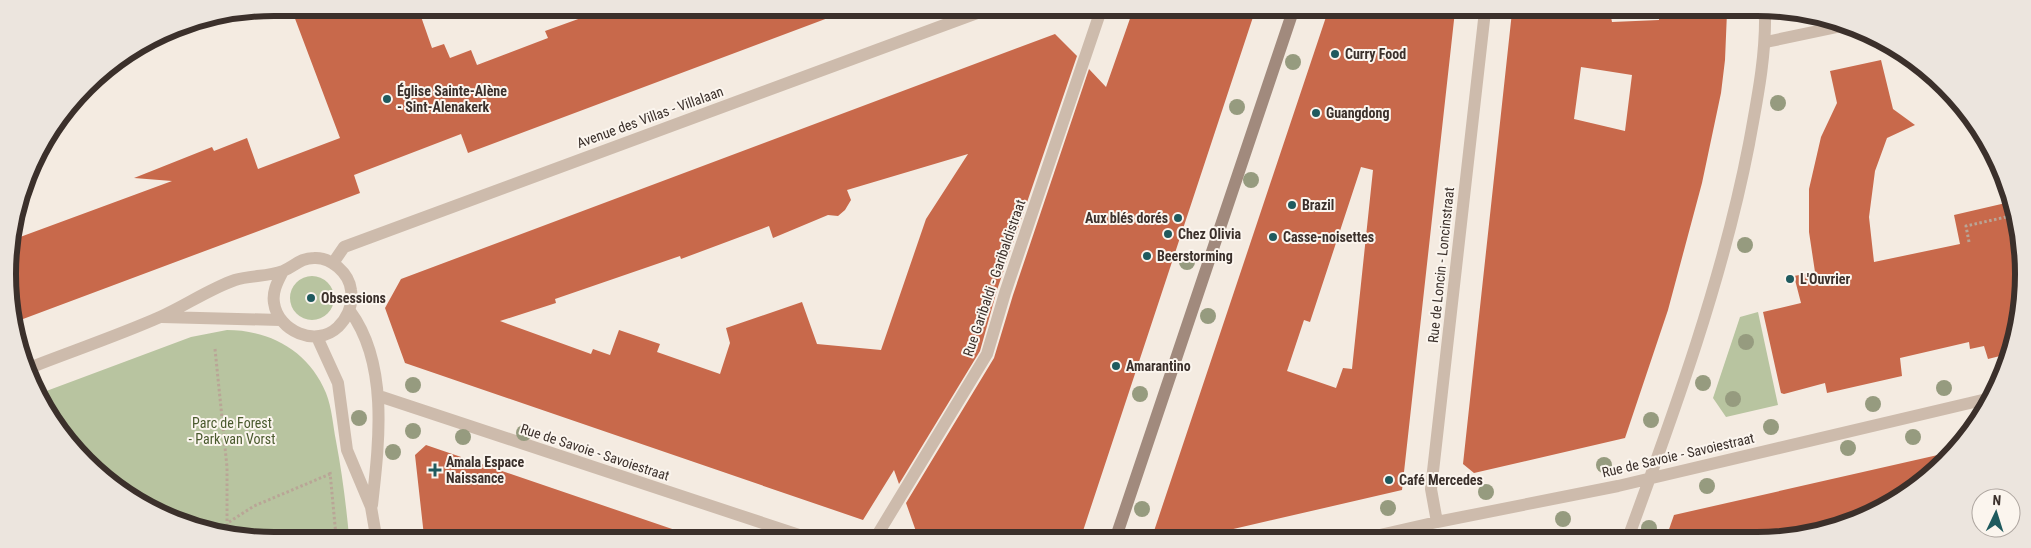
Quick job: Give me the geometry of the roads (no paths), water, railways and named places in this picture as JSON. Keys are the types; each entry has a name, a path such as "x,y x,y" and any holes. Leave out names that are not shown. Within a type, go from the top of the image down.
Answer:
{"main road":[{"path":"1118,532 1291,16"}],"street":[{"name":"Avenue des Villas - Villalaan","path":"333,263 344,247 379,233 969,16"},
{"name":"Rue Garibaldi - Garibaldistraat","path":"879,532 986,354 1005,292 1099,16"},
{"name":"Rue de Loncin - Loncinstraat","path":"1437,522 1431,490 1485,16"},
{"path":"1630,532 1666,436 1737,207 1760,89 1766,42 1765,16"},
{"path":"1766,42 1833,28"},
{"path":"33,366 159,317 234,280 283,271 298,261 316,258 333,263 343,272 350,284 352,298 350,311 337,328 317,337 303,336 290,329 280,320 274,303 275,286 283,271"},
{"path":"350,311 362,328 379,396 378,448 371,507"},
{"path":"159,317 280,320"},
{"path":"317,337 338,382 347,450 371,507 375,532"},
{"name":"Rue de Savoie - Savoiestraat","path":"379,396 790,532"},
{"name":"Rue de Savoie - Savoiestraat","path":"1396,532 1618,486 1981,400"}],"place":[{"name":"Curry Food","path":"1335,54"},
{"name":"Église Sainte-Alène - Sint-Alenakerk","path":"387,99"},
{"name":"Guangdong","path":"1316,113"},
{"name":"Brazil","path":"1292,205"},
{"name":"Aux blés dorés","path":"1178,218"},
{"name":"Chez Olivia","path":"1168,234"},
{"name":"Casse-noisettes","path":"1273,237"},
{"name":"Beerstorming","path":"1147,256"},
{"name":"L'Ouvrier","path":"1790,279"},
{"name":"Obsessions","path":"311,298"},
{"name":"Amarantino","path":"1116,366"},
{"name":"Amala Espace Naissance","path":"435,470"},
{"name":"Café Mercedes","path":"1389,480"}],"park label":[{"name":"Parc de Forest - Park van Vorst","path":"232,432"}]}
